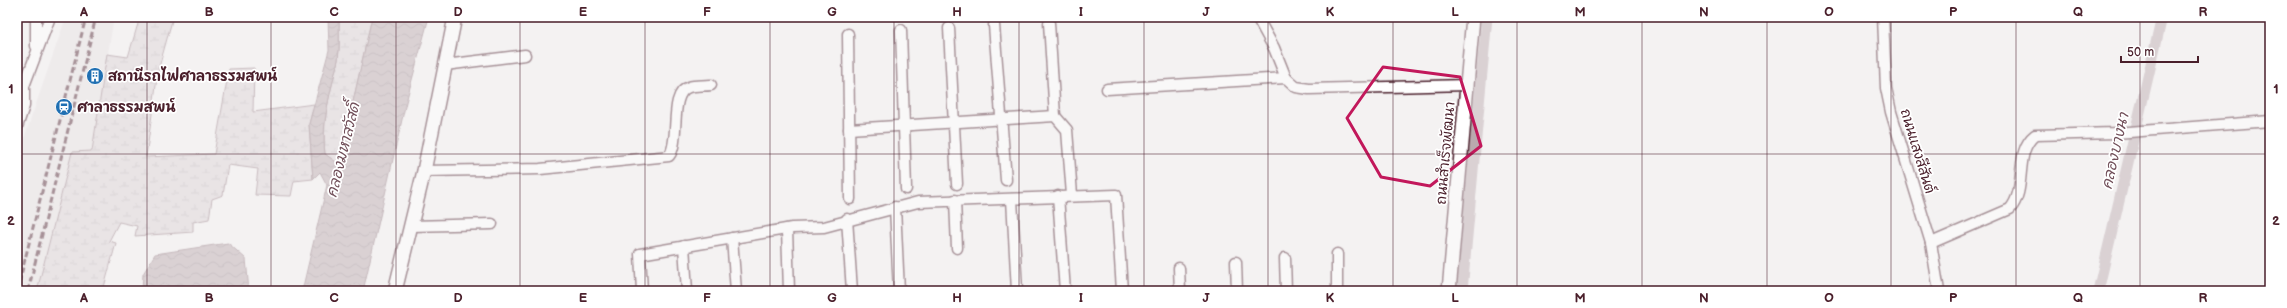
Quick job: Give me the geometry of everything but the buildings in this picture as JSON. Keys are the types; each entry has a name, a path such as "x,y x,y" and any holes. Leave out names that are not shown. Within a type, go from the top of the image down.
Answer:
{"street":[{"path":"36,17 36,52"},
{"path":"17,126 24,106 20,83 36,52 50,17"},
{"path":"395,291 424,171 455,17"},
{"path":"1257,17 1274,48 1286,78 1296,87 1309,89 1467,85"},
{"name":"ถนนสำเร็จพัฒนา","path":"1449,291 1473,17"},
{"name":"ถนนแสงสีสันต์","path":"1883,17 1886,88 1891,112 1931,243 1940,291"},
{"path":"1049,23 1055,116 1068,130 1072,195"},
{"path":"994,25 1003,119 1006,180"},
{"path":"949,28 957,184"},
{"path":"901,30 906,125 906,189"},
{"path":"848,34 850,199"},
{"path":"445,65 525,55"},
{"path":"1107,90 1286,78"},
{"path":"424,171 540,169 669,156 674,144 676,111 683,92 688,87 711,86"},
{"path":"849,129 1055,116"},
{"path":"1931,243 2004,212 2013,206 2019,193 2025,150 2029,140 2035,135 2116,133 2270,121"},
{"path":"642,291 640,254 787,229 824,227 847,219 918,202 1072,195 1116,195 1122,291"},
{"path":"1058,196 1065,291"},
{"path":"1012,198 1017,291"},
{"path":"955,200 956,248"},
{"path":"895,207 899,291"},
{"path":"847,219 852,291"},
{"path":"411,226 492,224"},
{"path":"787,229 789,291"},
{"path":"732,238 736,291"},
{"path":"684,246 687,291"},
{"path":"1337,254 1337,291"},
{"path":"1285,258 1286,291"},
{"path":"1236,262 1237,291"},
{"path":"1179,268 1180,291"}],"highlighted area":[{"path":"1383,67 1460,77 1481,146 1430,186 1381,177 1347,118"}],"shaded area":[{"path":"66,17 114,17 92,151 72,152 37,291 17,291 17,159"}],"green space":[{"path":"140,17 173,17 158,71 146,157 214,154 229,69 254,68 253,112 314,104 309,124 313,179 294,181 291,196 255,195 258,169 228,165 223,195 212,199 209,219 193,222 193,232 135,236 137,226 119,222 109,241 116,243 103,291 37,291 72,152 92,151 107,54 128,57"},
{"path":"339,17 372,17 339,165 325,154 324,130 327,106 338,60"}],"water":[{"name":"คลองมหาสวัสดิ์","path":"328,17 339,17 339,44 338,60 324,130 324,142 325,154 339,164 372,17 429,17 406,102 363,291 302,291 327,185 320,172 313,179 309,124 329,50"},
{"path":"228,243 246,259 249,291 142,291 143,274 155,254"}],"waterway":[{"path":"1462,291 1487,17"},
{"name":"คลองบางนา","path":"2098,291 2162,17"}],"railway":[{"path":"17,291 86,17"},
{"path":"28,291 96,17"}],"place":[{"name":"สถานีรถไฟศาลาธรรมสพน์","path":"95,76"},
{"name":"ศาลาธรรมสพน์","path":"64,107"}]}
